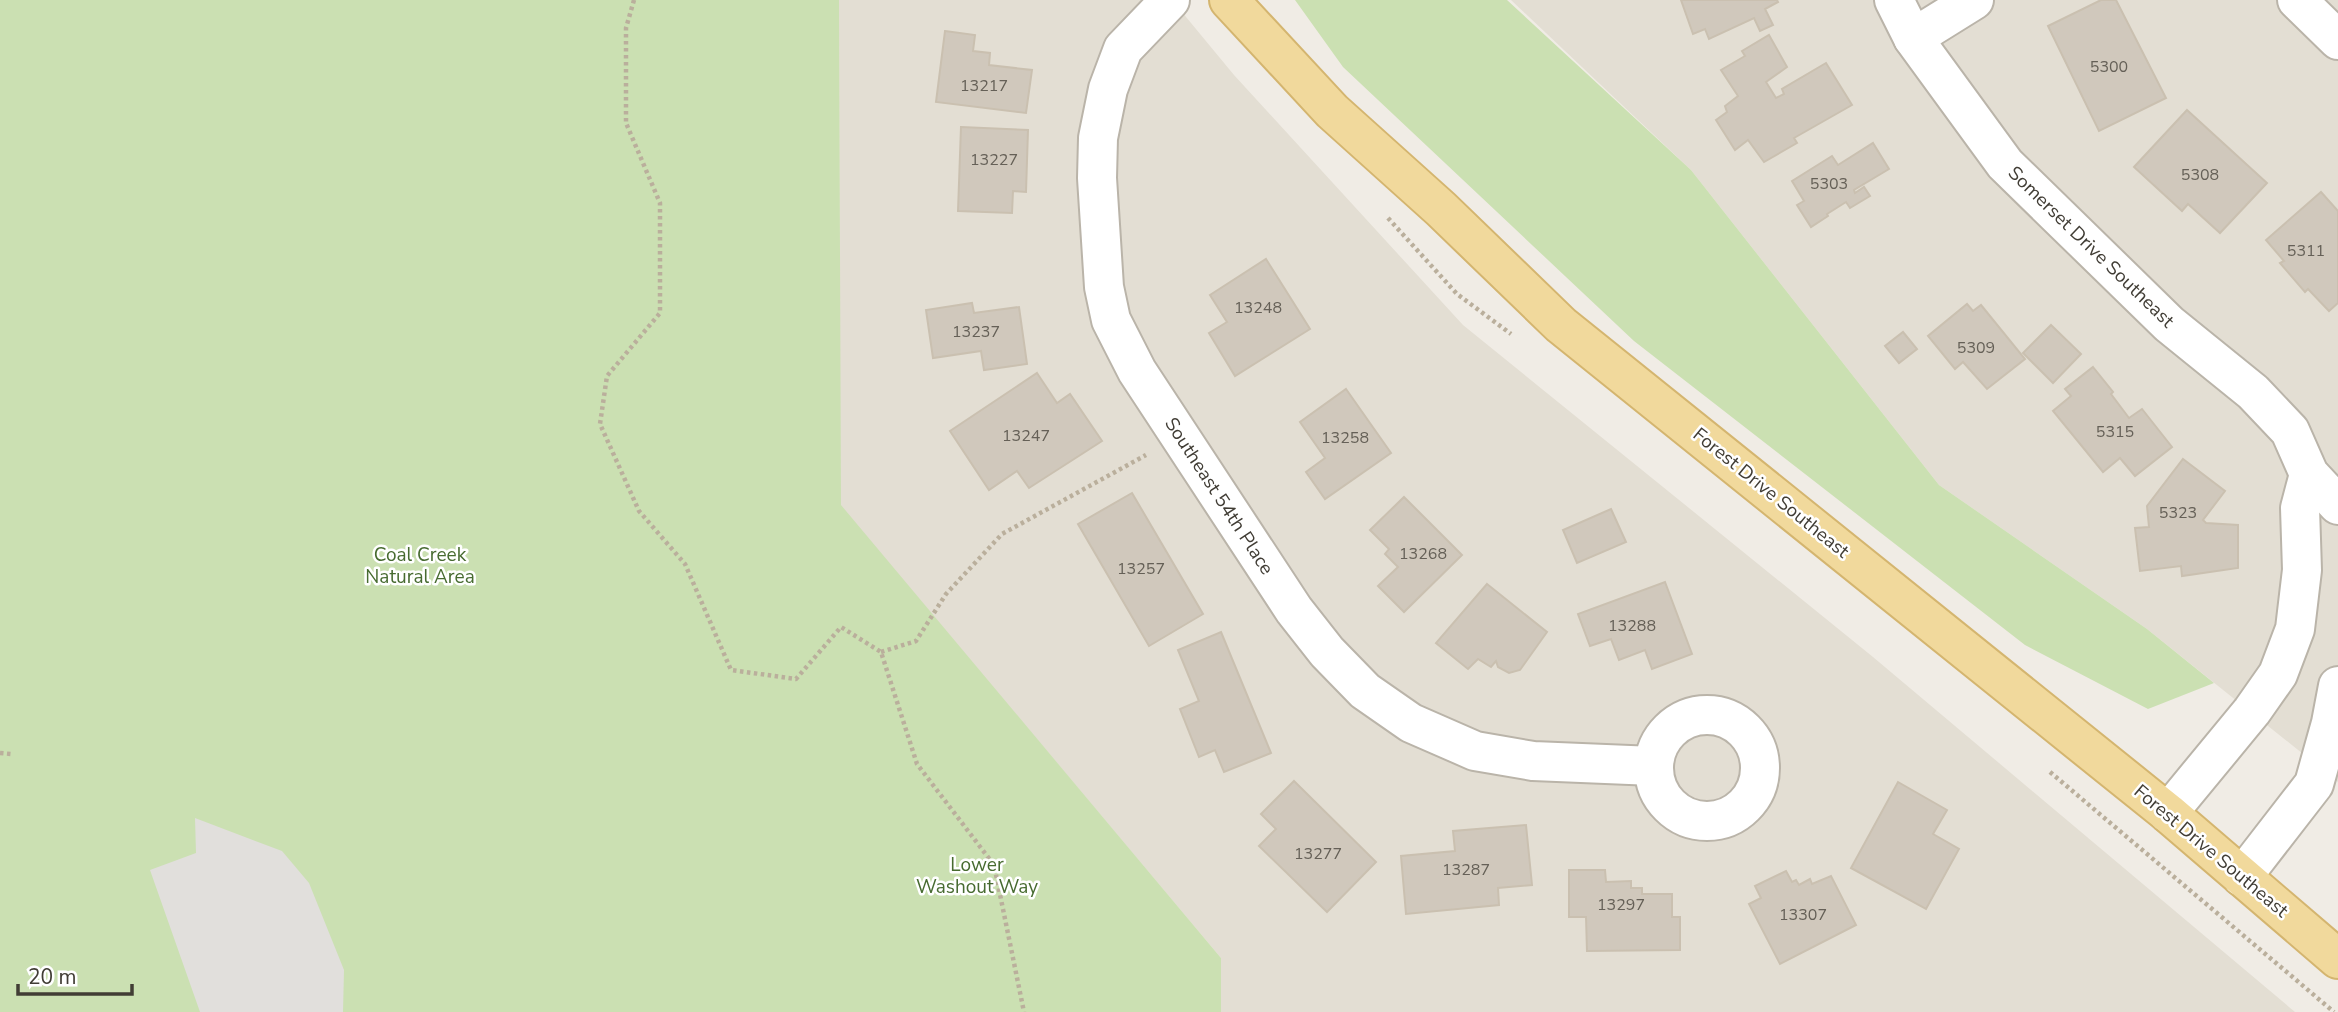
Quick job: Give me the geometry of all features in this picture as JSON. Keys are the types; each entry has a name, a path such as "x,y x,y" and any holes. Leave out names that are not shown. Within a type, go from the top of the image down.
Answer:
{"main road":[{"name":"Forest Drive Southeast","path":"1230,0 1332,111 1441,209 1561,325 2168,813 2338,959"}],"street":[{"name":"Southeast 54th Place","path":"1170,0 1123,49 1108,89 1098,138 1097,178 1104,287 1111,320 1137,371 1294,610 1327,652 1365,691 1411,723 1475,751 1533,761 1654,766"},
{"name":"Somerset Drive Southeast","path":"1894,0 1913,38 2005,164 2169,324 2253,392 2290,431 2309,474 2338,505"},
{"path":"1913,38 1974,0"},
{"path":"2297,0 2338,40"},
{"path":"2168,813 2252,711 2278,674 2295,629 2302,570 2300,508 2309,474"},
{"path":"2242,877 2314,784 2338,686"}],"path":[{"path":"634,0 626,29 626,123 660,203 660,313 607,376 600,424 639,511 685,564 731,670 796,679 841,627 881,652 916,764 994,865 1024,1012"},
{"path":"881,652 916,641 946,594 1002,534 1149,453"},
{"path":"0,753 12,754"}],"shaded area":[{"path":"839,0 1172,0 1234,75 1463,325 1873,657 2295,1012 1221,1012 1221,958 840,505"},
{"path":"1511,0 2338,0 2338,782 2147,629 1939,485 1691,170"},
{"path":"195,818 282,851 309,883 344,970 343,1012 200,1012 150,870 196,853"}],"green space":[{"name":"Coal Creek Natural Area","path":"0,0 839,0 841,505 1221,958 1221,1012 0,1012"},
{"path":"1295,0 1507,0 1691,170 1939,485 2147,629 2214,683 2148,709 2025,645 1634,341 1343,67"}],"building":[{"path":"1681,0 1778,2 1765,9 1773,25 1760,31 1754,18 1709,39 1705,29 1693,34"},
{"path":"2101,0 2116,0 2166,98 2099,131 2048,26"},
{"path":"945,31 975,35 973,51 990,53 989,65 1032,70 1026,113 936,102"},
{"path":"1769,35 1787,67 1766,82 1776,98 1784,94 1782,89 1826,63 1852,105 1794,138 1797,143 1764,162 1748,140 1735,150 1716,120 1727,112 1725,106 1738,96 1721,70 1745,56 1742,51"},
{"path":"2187,110 2267,183 2220,233 2188,204 2182,211 2134,167"},
{"path":"961,127 1028,130 1026,192 1013,191 1012,213 958,211"},
{"path":"1873,143 1889,169 1854,190 1855,193 1864,187 1870,196 1850,208 1846,202 1811,227 1797,205 1804,201 1792,181 1832,156 1838,165"},
{"path":"2321,192 2338,211 2338,303 2329,311 2308,289 2305,292 2280,263 2284,261 2266,240"},
{"path":"1266,259 1310,329 1235,376 1209,333 1227,322 1210,295"},
{"path":"972,303 974,313 1019,307 1027,364 984,370 981,351 933,358 926,310"},
{"path":"1967,304 1973,311 1981,305 2025,359 1987,389 1963,362 1955,369 1928,336"},
{"path":"2051,325 2081,354 2053,383 2023,353"},
{"path":"1903,332 1917,349 1899,363 1885,346"},
{"path":"2093,367 2129,418 2142,409 2172,447 2135,476 2120,458 2103,472 2053,411 2071,396 2065,389"},
{"path":"1037,373 1057,403 1070,394 1102,441 1029,488 1017,471 989,490 950,431"},
{"path":"1346,389 1391,453 1325,499 1306,472 1325,458 1300,422"},
{"path":"2183,459 2225,491 2203,520 2206,523 2238,525 2238,568 2182,576 2181,566 2140,571 2135,528 2149,527 2147,506"},
{"path":"1132,493 1203,614 1149,646 1078,524"},
{"path":"1404,497 1462,555 1404,612 1378,586 1398,567 1385,554 1389,549 1370,530"},
{"path":"1611,509 1626,542 1577,563 1563,530"},
{"path":"1665,582 1692,654 1652,669 1645,650 1619,660 1611,639 1590,646 1578,614"},
{"path":"1487,584 1547,632 1520,670 1509,673 1498,667 1496,661 1491,667 1478,659 1468,669 1436,643"},
{"path":"1221,632 1271,753 1224,772 1215,750 1199,757 1180,709 1199,701 1178,650"},
{"path":"1294,781 1376,862 1327,912 1259,846 1276,829 1261,814"},
{"path":"1898,782 1947,810 1933,834 1959,849 1926,909 1851,868"},
{"path":"1526,825 1532,885 1498,888 1499,905 1406,914 1401,856 1455,851 1453,831"},
{"path":"1569,870 1605,870 1606,882 1631,881 1631,888 1642,888 1642,894 1672,894 1672,917 1680,917 1680,950 1587,951 1586,917 1569,917"},
{"path":"1786,871 1792,882 1796,880 1799,885 1810,879 1812,884 1831,876 1856,925 1780,964 1749,904 1761,898 1755,886"}],"park label":[{"name":"Lower Washout Way","path":"977,876"}]}
